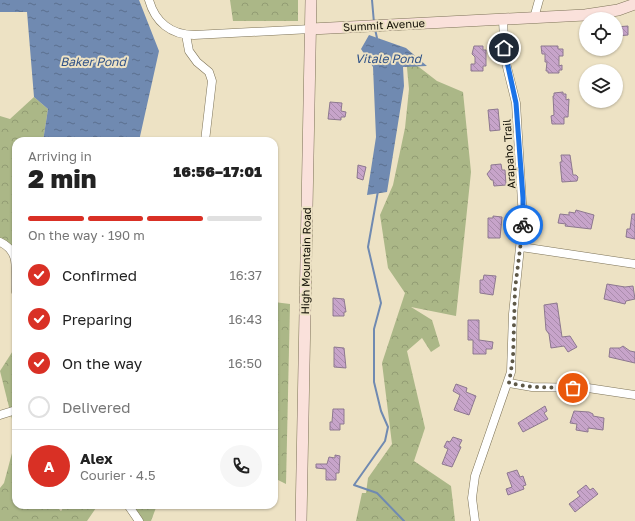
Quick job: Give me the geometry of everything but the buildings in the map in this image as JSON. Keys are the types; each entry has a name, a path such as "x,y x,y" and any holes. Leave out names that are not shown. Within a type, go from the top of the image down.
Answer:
{"main road":[{"name":"High Mountain Road","path":"301,521 311,0"},
{"name":"Summit Avenue","path":"311,28 503,20 603,13 635,4"}],"street":[{"name":"Summit Avenue","path":"149,0 154,13 165,26 172,31 186,35 311,28"},
{"path":"534,18 540,0"},
{"name":"Arapaho Trail","path":"475,521 472,498 475,476 509,383 513,358 515,289 521,248 523,198 517,120 513,87 505,60 503,20"},
{"path":"186,35 190,51 197,62 209,72 212,82 205,137"},
{"path":"0,242 12,251"},
{"path":"521,248 635,264"},
{"path":"509,383 532,387 588,388 635,395"},
{"path":"0,415 12,411"},
{"path":"131,509 139,521"}],"green space":[{"path":"230,0 298,0 298,21 233,21"},
{"path":"406,57 437,81 463,92 471,172 456,316 411,307 432,320 440,346 431,352 422,338 407,351 425,428 414,461 451,486 455,521 356,521 362,493 366,493 368,478 392,444 382,363 405,293 388,268 380,215 393,185 405,128 409,89"},
{"path":"34,97 48,109 44,137 12,137 12,252 0,242 0,116 10,119"},
{"path":"278,302 290,304 286,484 278,480"},
{"path":"12,352 12,419 0,371"},
{"path":"12,453 12,509 59,509 61,511 63,509 95,509 87,521 0,521 0,488 4,483"},
{"path":"134,509 156,509 151,521 142,521"}],"water":[{"name":"Baker Pond","path":"0,0 139,0 159,51 140,137 44,137 48,109 34,97 27,12 0,12"},
{"name":"Vitale Pond","path":"369,35 406,48 427,66 403,67 404,86 387,192 367,195 376,137 373,67 361,49"}],"waterway":[{"path":"372,0 374,23"},
{"path":"375,29 377,38"},
{"path":"378,191 368,247 381,303 374,329 374,382 381,411 388,427 385,441 354,485 377,493 404,521"}],"way so far":[{"path":"523,225 515,289 512,338 513,358 509,383 518,386 573,388"}],"route":[{"path":"504,48 505,60 516,103 523,198 523,225"}]}
